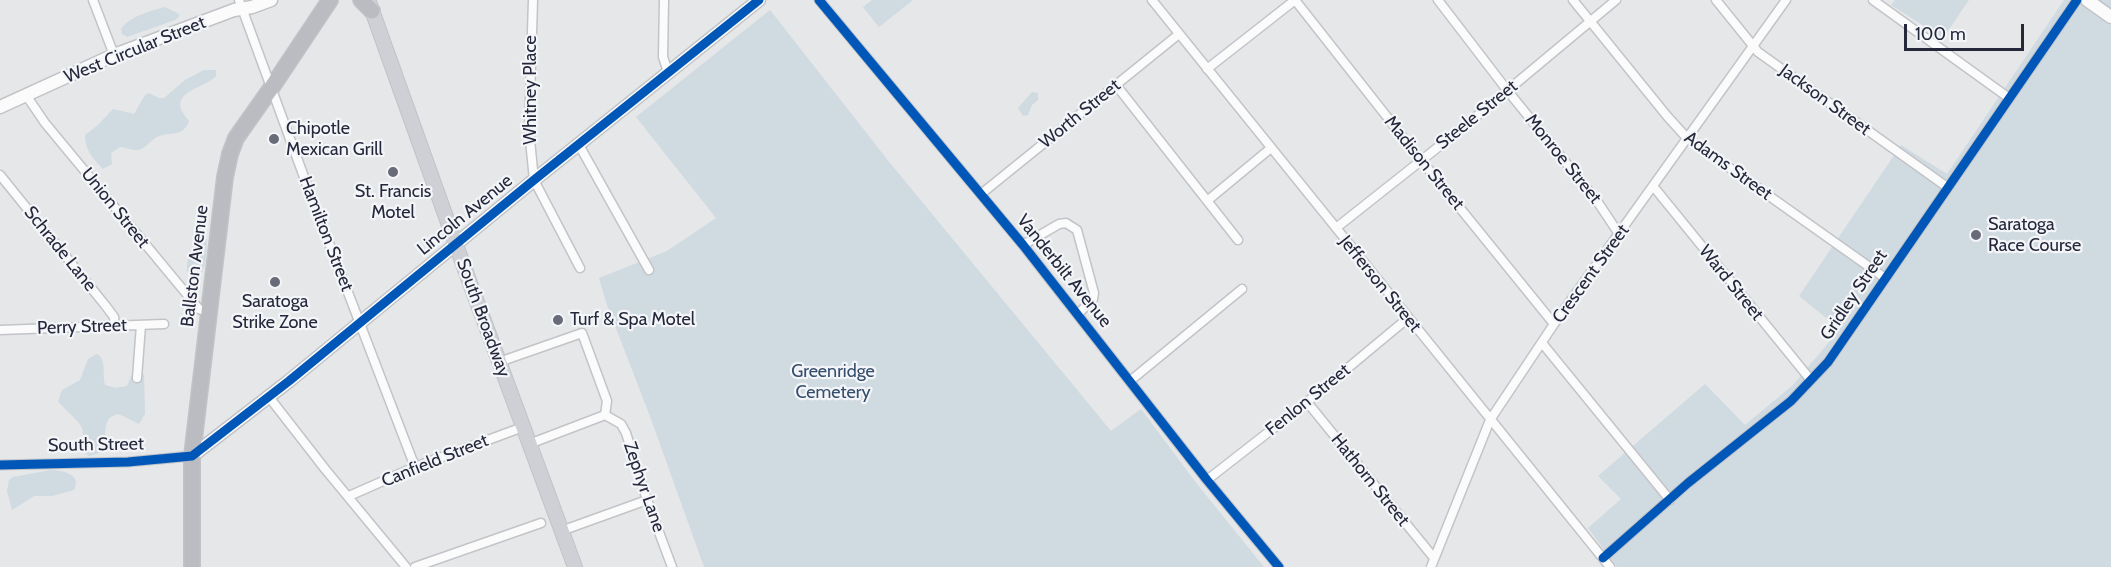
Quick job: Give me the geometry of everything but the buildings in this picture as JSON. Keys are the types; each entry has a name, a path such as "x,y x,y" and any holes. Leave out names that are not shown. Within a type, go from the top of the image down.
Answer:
{"highway":[{"name":"Ballston Avenue","path":"192,567 192,456 225,177 230,154 236,138 330,0"},
{"path":"361,0 370,6"}],"main road":[{"name":"South Broadway","path":"370,6 575,567"}],"street":[{"path":"93,0 114,56"},
{"name":"West Circular Street","path":"0,106 241,4 271,0"},
{"name":"Whitney Place","path":"532,0 529,130 534,180"},
{"path":"664,0 663,57 668,72"},
{"name":"Lincoln Avenue","path":"192,456 269,397 759,0"},
{"name":"Vanderbilt Avenue","path":"819,0 1023,245 1207,480 1279,567"},
{"name":"Jefferson Street","path":"1152,0 1610,567"},
{"path":"1208,69 1295,0"},
{"name":"Madison Street","path":"1295,0 1554,324"},
{"name":"Monroe Street","path":"1438,0 1597,201 1619,234"},
{"name":"Adams Street","path":"1573,0 1667,117 1686,137 1885,278"},
{"name":"Steele Street","path":"1336,228 1616,0"},
{"name":"Jackson Street","path":"1716,0 1753,47 1805,87 1947,187"},
{"name":"Crescent Street","path":"1432,563 1490,420 1554,324 1786,0"},
{"path":"1873,0 2009,98"},
{"name":"Gridley Street","path":"1603,558 1791,401 1828,362 2077,0"},
{"path":"2087,0 2111,17"},
{"name":"Hamilton Street","path":"241,4 415,466"},
{"name":"Worth Street","path":"981,194 1179,34"},
{"path":"1116,86 1238,240"},
{"name":"Union Street","path":"26,95 45,123 198,309 210,312"},
{"path":"579,145 649,270"},
{"path":"1207,201 1271,148"},
{"name":"Schrade Lane","path":"0,176 105,305 114,317 115,326"},
{"path":"534,180 580,268"},
{"name":"Ward Street","path":"1653,186 1810,379"},
{"path":"1023,245 1059,224 1066,223 1077,230 1094,293 1094,299 1078,314"},
{"path":"1130,381 1242,289"},
{"name":"Fenlon Street","path":"1207,480 1307,402 1408,318"},
{"name":"Perry Street","path":"0,330 164,324"},
{"path":"137,378 141,325"},
{"path":"499,362 582,333 607,401 605,415 529,444"},
{"path":"1542,343 1670,500"},
{"path":"269,397 406,567"},
{"name":"Hathorn Street","path":"1307,402 1432,563"},
{"name":"Zephyr Lane","path":"605,415 621,424 626,433 647,500 672,567"},
{"name":"Canfield Street","path":"349,496 415,466 523,427"},
{"name":"South Street","path":"0,465 129,462 192,456"},
{"path":"561,531 647,500"},
{"path":"415,567 541,523"}],"green space":[{"path":"872,0 913,0 879,27 863,7"},
{"path":"1895,0 1969,0 1943,38 1891,5"},
{"name":"Saratoga Race Course","path":"2064,0 2111,0 2111,567 1617,567 1588,528 1621,499 1598,476 1705,384 1745,425 1793,385 1840,329 1799,296 1901,145 1947,174"},
{"path":"165,7 179,14 179,17 127,37 122,34 121,29 125,24 141,15"},
{"name":"Greenridge Cemetery","path":"770,10 890,163 1111,431 1141,409 1197,484 1264,567 704,567 599,278 667,251 716,218 636,117"},
{"path":"204,70 216,70 216,76 192,90 182,99 180,106 189,121 183,130 157,137 141,149 120,147 111,153 112,164 103,169 96,162 88,150 85,135 113,109 134,114 145,95 149,93 164,98 185,80"},
{"path":"1032,92 1038,93 1038,100 1032,105 1028,115 1023,116 1018,108"},
{"path":"204,235 207,239 206,261 203,271 196,278 187,271 187,262 196,240 199,236"},
{"path":"97,354 102,360 105,385 116,388 127,386 134,373 140,371 144,375 145,414 139,424 119,414 112,416 107,423 105,434 114,440 110,450 89,456 83,450 81,426 58,401 62,390 80,380 88,359"},
{"path":"51,470 74,477 76,485 74,490 52,496 34,496 12,510 7,491 9,480 13,477"}],"cycle path":[{"path":"0,465 128,462 192,456 289,381 534,180 759,0"},
{"path":"819,0 1023,245 1207,480 1279,567"},
{"path":"1603,558 1688,483 1791,401 1828,362 2077,0"}],"place":[{"name":"Chipotle Mexican Grill","path":"274,139"},
{"name":"St. Francis Motel","path":"393,172"},
{"name":"Saratoga Race Course","path":"1976,235"},
{"name":"Saratoga Strike Zone","path":"275,282"},
{"name":"Turf & Spa Motel","path":"558,320"}]}
